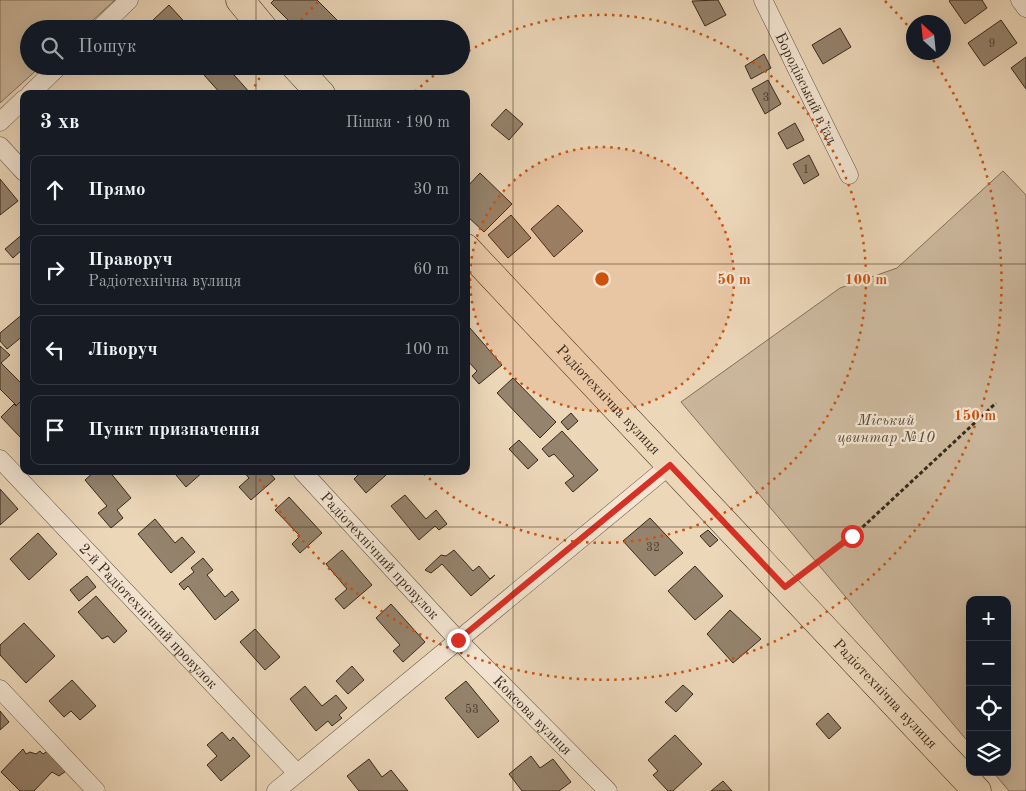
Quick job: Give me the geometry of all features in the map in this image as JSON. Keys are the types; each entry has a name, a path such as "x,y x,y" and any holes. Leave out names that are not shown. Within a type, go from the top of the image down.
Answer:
{"main road":[{"path":"240,0 257,20"},
{"path":"303,75 317,90"},
{"name":"Радіотехнічна вулиця","path":"470,252 977,791"}],"street":[{"path":"108,20 129,0"},
{"name":"Бородівський в’їзд","path":"763,0 849,175"},
{"path":"1020,0 1026,8"},
{"path":"34,90 50,75"},
{"path":"0,122 20,103"},
{"path":"0,146 20,168"},
{"name":"2-й Радіотехнічний провулок","path":"0,459 297,773"},
{"path":"276,791 670,465"},
{"name":"Радіотехнічний провулок","path":"306,475 458,640"},
{"name":"Коксова вулиця","path":"458,640 608,791"},
{"path":"0,689 96,791"}],"path":[{"path":"785,587 852,536 996,403"}],"green space":[{"path":"0,0 115,0 93,20 20,20 20,75 31,75 0,103"},
{"name":"Міський цвинтар №10","path":"1003,171 1026,195 1026,791 1009,791 996,776 1011,776 1011,596 966,596 966,739 681,402 840,288 897,268"}],"building":[{"path":"274,0 317,0 337,20 288,20 271,3"},
{"path":"718,0 726,15 705,26 692,1"},
{"path":"982,0 987,8 965,24 949,1"},
{"path":"169,5 183,20 153,20"},
{"path":"1001,20 1017,43 984,66 968,43"},
{"path":"840,28 851,47 823,64 812,45"},
{"path":"764,54 771,68 751,79 745,66"},
{"path":"1026,57 1026,89 1011,68"},
{"path":"204,75 234,75 247,90 217,90"},
{"path":"768,80 781,104 765,114 752,89"},
{"path":"506,109 523,124 509,140 491,125"},
{"path":"795,123 804,140 787,149 778,133"},
{"path":"809,155 819,175 804,184 793,164"},
{"path":"480,173 512,204 484,232 470,219 470,184"},
{"path":"0,179 18,201 0,215"},
{"path":"558,205 583,231 554,257 531,229"},
{"path":"511,215 531,238 508,258 488,235"},
{"path":"20,236 20,252 13,258 5,249"},
{"path":"20,316 20,338 7,349 0,341 0,333"},
{"path":"470,328 502,365 479,384 472,376 477,371 470,363"},
{"path":"0,346 10,355 1,363 20,382 20,403 17,406 0,389"},
{"path":"513,378 556,422 540,438 497,393"},
{"path":"20,402 20,437 1,417 14,404 16,406"},
{"path":"571,413 578,421 568,430 561,422"},
{"path":"562,431 598,470 573,492 565,483 574,476 554,454 549,457 542,449"},
{"path":"519,440 538,460 528,469 509,449"},
{"path":"91,475 112,475 131,498 117,510 123,518 111,528 98,513 107,506 85,480"},
{"path":"176,475 200,475 186,487"},
{"path":"246,475 272,475 275,479 251,500 239,487 249,478"},
{"path":"358,475 386,475 366,493 354,479"},
{"path":"0,489 18,509 0,525"},
{"path":"405,495 426,519 436,510 447,524 439,530 435,526 419,540 391,506"},
{"path":"289,497 322,533 300,553 292,544 300,536 275,510"},
{"path":"650,518 683,553 655,576 623,541"},
{"path":"155,519 175,543 182,537 195,552 171,573 138,534"},
{"path":"708,530 718,540 710,547 700,536"},
{"path":"38,533 57,554 29,580 10,559"},
{"path":"342,550 372,585 344,609 335,599 347,589 326,564"},
{"path":"454,550 473,571 479,566 490,579 495,575 471,596 442,564 431,573 425,570 441,555 446,556"},
{"path":"203,558 213,570 207,575 225,597 232,591 239,600 215,620 188,586 184,590 179,584 194,572 191,568"},
{"path":"695,566 723,596 695,620 668,591"},
{"path":"87,576 96,587 79,601 70,590"},
{"path":"96,596 127,631 114,643 108,636 102,639 78,612"},
{"path":"391,604 425,642 403,662 393,651 400,645 376,618"},
{"path":"730,610 761,639 733,663 707,634"},
{"path":"24,623 55,656 26,683 0,655 0,645"},
{"path":"255,629 280,657 265,670 240,642"},
{"path":"352,666 364,680 348,694 336,681"},
{"path":"72,680 96,706 80,720 71,711 64,717 49,701"},
{"path":"466,681 499,721 478,738 445,698"},
{"path":"683,685 693,694 676,712 665,702"},
{"path":"305,686 322,706 336,695 347,708 339,715 342,718 332,726 328,721 316,731 290,699"},
{"path":"0,711 9,722 0,730"},
{"path":"828,713 841,728 829,739 816,724"},
{"path":"222,732 230,741 233,737 250,756 221,781 207,765 217,756 207,745"},
{"path":"675,735 702,764 673,791 668,791 653,775 658,771 648,760"},
{"path":"23,749 26,754 30,752 36,754 40,751 43,754 49,750 66,771 59,776 52,772 34,791 20,791 1,772"},
{"path":"531,756 540,768 553,759 571,782 559,791 522,791 509,774"},
{"path":"369,759 382,777 391,770 408,791 359,791 347,776"},
{"path":"723,781 732,791 711,791"}],"route":[{"path":"458,640 670,465 785,587 852,536"}]}
